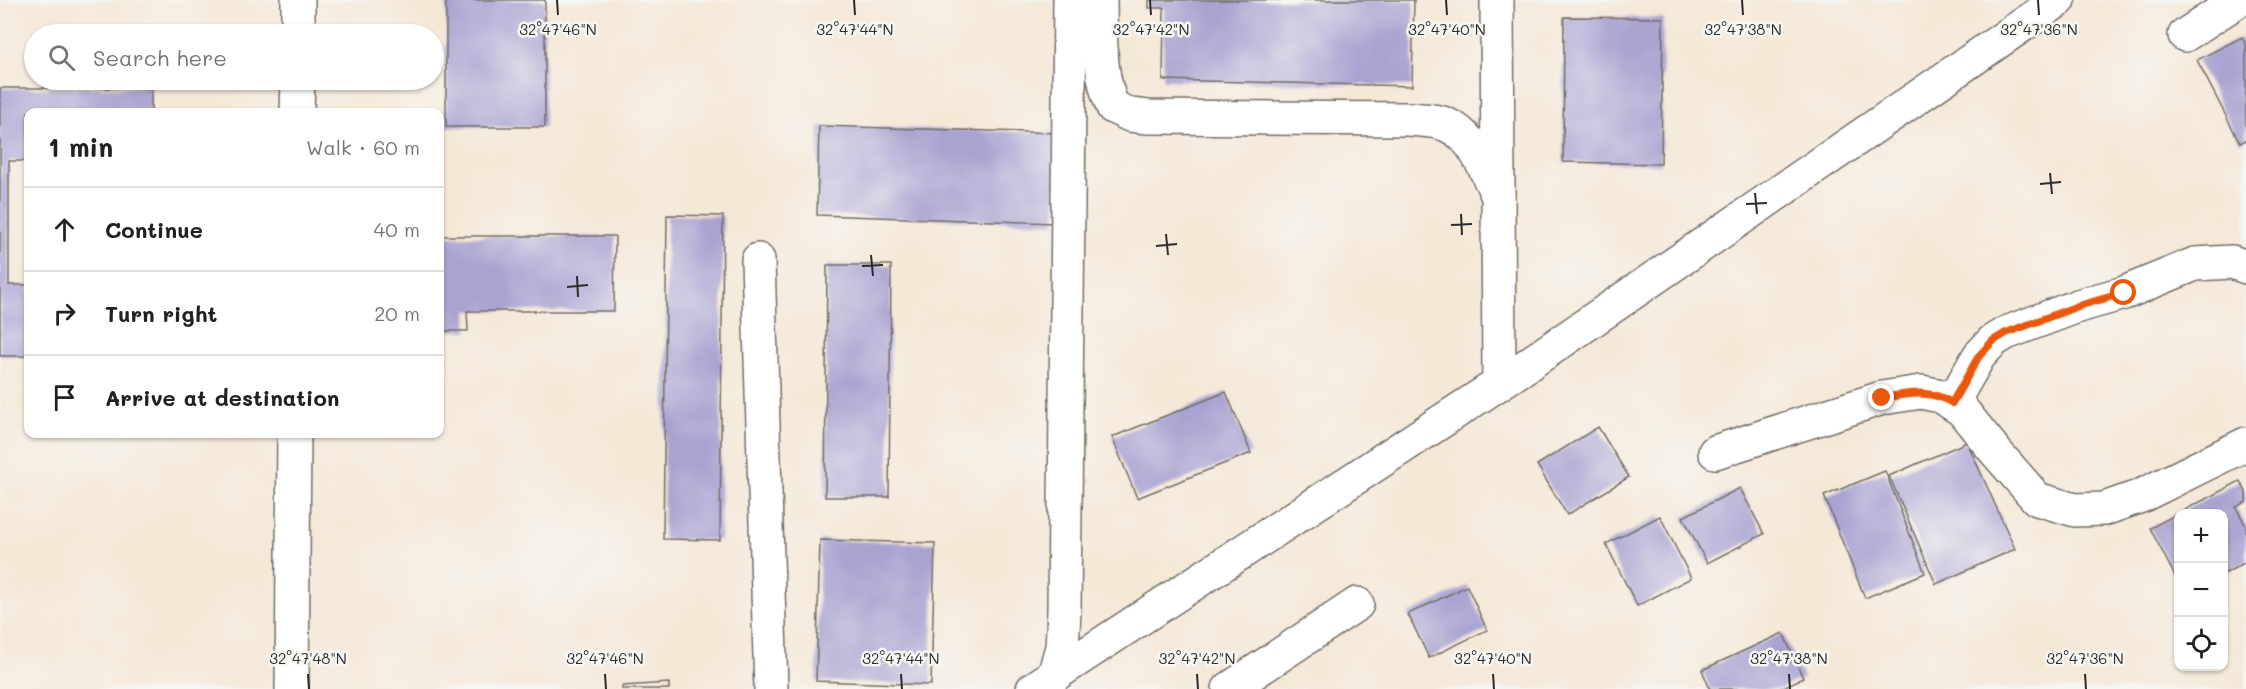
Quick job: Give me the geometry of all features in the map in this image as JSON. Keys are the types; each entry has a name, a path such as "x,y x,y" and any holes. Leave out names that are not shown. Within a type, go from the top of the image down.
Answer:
{"street":[{"path":"298,0 298,24"},
{"path":"1044,682 1062,647 1064,610 1070,0"},
{"path":"1100,0 1101,52 1107,92 1113,107 1130,115 1148,117 1409,119 1439,122 1462,133 1468,140 1498,196"},
{"path":"1497,0 1499,382"},
{"path":"1044,682 1499,382 2060,0"},
{"path":"2185,35 2239,0"},
{"path":"297,90 297,108"},
{"path":"758,260 771,689"},
{"path":"1952,403 1979,356 1993,341 2006,333 2078,306 2124,293 2195,264 2232,262 2246,267"},
{"path":"1715,452 1882,398 1921,392 1941,396 1962,410 2037,499 2075,510 2104,509 2141,496 2246,444"},
{"path":"292,689 294,438"},
{"path":"1229,689 1357,604"}],"building":[{"path":"446,0 545,0 545,127 446,127"},
{"path":"1149,0 1414,0 1412,86 1163,80 1164,8 1149,8"},
{"path":"1564,17 1663,18 1661,164 1563,162"},
{"path":"2242,37 2246,45 2246,140 2240,143 2197,60"},
{"path":"0,88 151,90 151,108 24,108 24,161 9,161 9,285 24,285 24,356 0,356"},
{"path":"819,126 1058,133 1055,223 817,215"},
{"path":"667,215 723,216 720,540 663,539"},
{"path":"444,236 615,236 614,311 467,311 468,331 444,331"},
{"path":"827,265 891,265 889,497 825,497"},
{"path":"1226,392 1251,453 1137,498 1112,437"},
{"path":"1598,427 1629,477 1567,515 1537,465"},
{"path":"1967,442 2015,549 1936,584 1889,476"},
{"path":"1885,471 1925,573 1865,598 1824,496"},
{"path":"2240,481 2246,492 2246,502 2236,507 2246,526 2246,562 2228,572 2228,509 2186,509"},
{"path":"1740,488 1764,534 1707,563 1683,517"},
{"path":"2174,515 2174,574 2150,528"},
{"path":"1660,516 1691,578 1637,606 1606,544"},
{"path":"820,540 935,543 931,685 816,681"},
{"path":"1467,586 1487,630 1429,658 1408,614"},
{"path":"1783,633 1803,678 1779,689 1710,689 1702,670"},
{"path":"669,683 669,689 622,689 622,686"}],"route":[{"path":"1882,398 1921,392 1941,396 1952,403 1979,356 1993,341 2006,333 2078,306 2124,293"}]}
